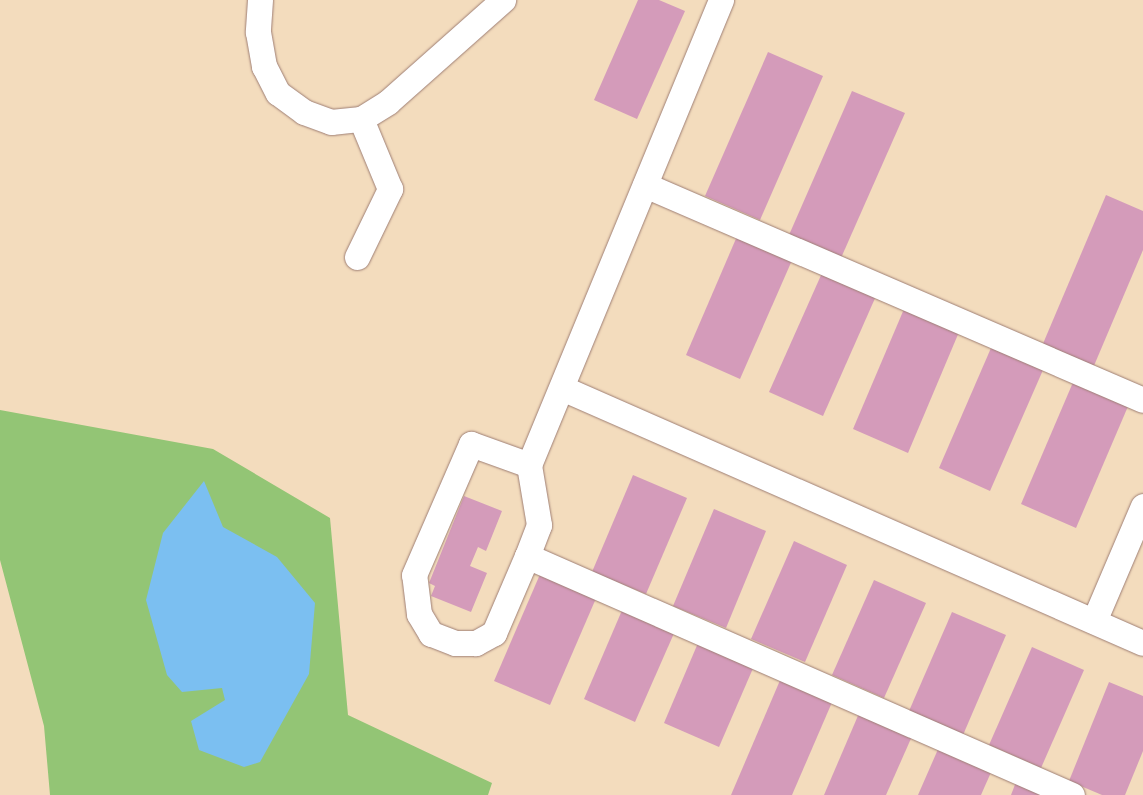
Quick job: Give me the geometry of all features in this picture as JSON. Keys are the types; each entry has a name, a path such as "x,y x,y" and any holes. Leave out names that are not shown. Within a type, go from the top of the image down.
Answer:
{"lane":[{"path":"260,0 258,32 264,66 278,93 304,112 331,122 361,119 388,102 503,0"},
{"path":"529,466 471,444 414,575 419,614 431,634 455,643 476,643 494,634 539,525 529,466 721,0"},
{"path":"357,257 390,189 361,119"},
{"path":"645,185 1143,400"},
{"path":"562,388 1143,643"},
{"path":"1094,622 1143,506"},
{"path":"527,556 1072,795"}],"green space":[{"path":"0,410 213,449 330,518 348,715 492,783 488,795 50,795 44,726 0,560"}],"water":[{"path":"204,481 223,527 277,557 315,603 309,674 260,762 244,767 199,750 191,721 225,700 222,688 182,692 167,675 146,600 163,533"}],"building":[{"path":"638,0 659,0 685,11 637,119 594,100"},
{"path":"768,52 823,76 760,220 705,196"},
{"path":"852,91 905,113 841,258 789,235"},
{"path":"1106,195 1143,211 1143,250 1093,368 1042,346"},
{"path":"738,234 793,258 740,379 686,355"},
{"path":"822,273 876,296 823,416 769,392"},
{"path":"904,309 959,332 908,453 853,429"},
{"path":"991,348 1043,370 990,491 939,468"},
{"path":"1074,380 1129,404 1076,528 1021,504"},
{"path":"633,475 687,498 646,594 592,572"},
{"path":"464,496 502,511 486,551 478,547 470,566 487,573 471,612 431,596 435,586 429,583"},
{"path":"714,509 766,531 726,628 673,606"},
{"path":"794,541 847,565 805,662 751,639"},
{"path":"541,572 597,596 550,705 494,681"},
{"path":"874,580 926,603 884,698 832,675"},
{"path":"623,608 675,631 635,722 584,699"},
{"path":"952,612 1006,635 963,735 909,711"},
{"path":"698,643 754,666 719,747 664,723"},
{"path":"1032,647 1084,670 1041,768 989,745"},
{"path":"781,678 833,700 792,795 731,795"},
{"path":"1109,682 1143,696 1143,751 1125,795 1102,795 1069,781"},
{"path":"860,711 913,734 886,795 824,795"},
{"path":"939,747 992,770 981,795 918,795"},
{"path":"1016,782 1047,795 1011,795"}]}
